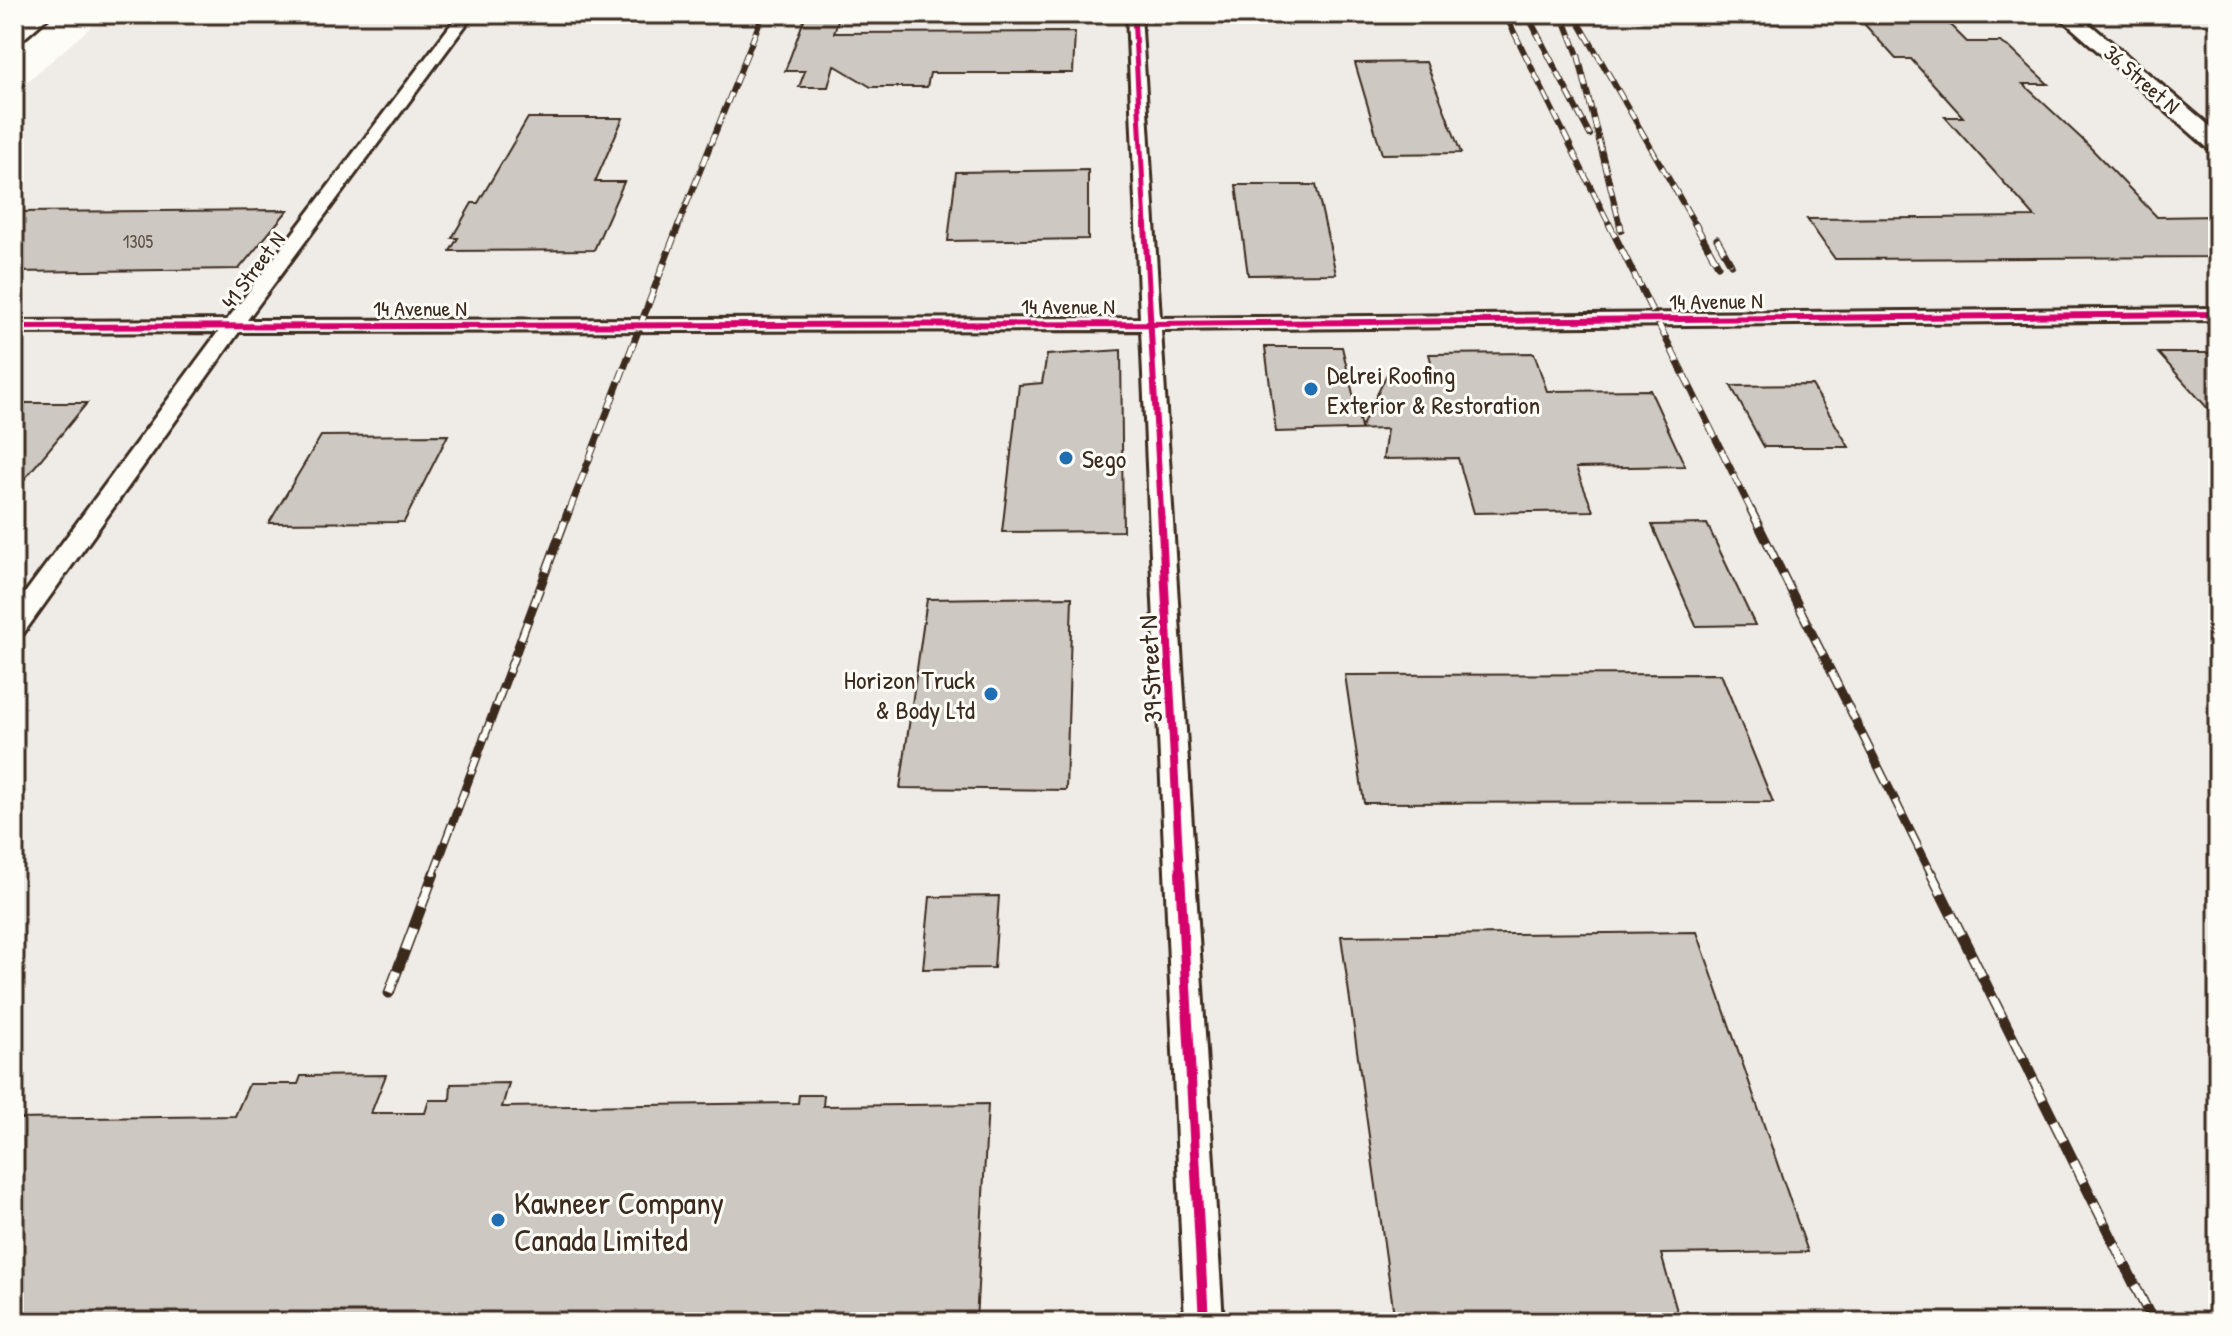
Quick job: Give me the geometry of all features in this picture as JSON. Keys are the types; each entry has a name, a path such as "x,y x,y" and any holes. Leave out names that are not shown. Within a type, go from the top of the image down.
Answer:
{"street":[{"path":"14,37 42,14"},
{"name":"41 Street N","path":"14,627 233,326 467,14"},
{"name":"39 Street N","path":"1134,14 1204,1322"},
{"name":"36 Street N","path":"2066,14 2218,145"},
{"name":"14 Avenue N","path":"14,327 1152,324 2218,314"}],"shaded area":[{"path":"106,14 2218,14 2218,1322 14,1322 14,93"}],"building":[{"path":"1855,14 1939,14 1967,42 2000,42 2010,48 2048,84 2023,84 2083,140 2157,217 2218,216 2218,257 1835,259 1807,219 2035,217 1945,117 1963,117 1911,59 1896,59"},
{"path":"805,17 839,17 834,33 1075,32 1073,73 930,73 927,87 871,87 834,65 828,87 799,87 805,71 785,71"},
{"path":"1426,62 1461,153 1382,154 1355,63"},
{"path":"528,118 623,118 595,182 624,182 594,250 450,251 458,238 452,238 472,203 478,203"},
{"path":"1088,170 1088,239 948,241 956,172"},
{"path":"1236,185 1316,185 1336,274 1248,275"},
{"path":"288,210 239,269 14,272 14,212"},
{"path":"1265,347 1342,347 1361,428 1387,374 1399,380 1436,380 1429,354 1534,353 1547,391 1650,390 1685,466 1576,468 1593,511 1474,513 1458,458 1383,459 1387,429 1276,432"},
{"name":"Sego","path":"1121,350 1123,531 1002,532 1019,385 1042,383 1047,355"},
{"path":"2158,353 2218,353 2218,420"},
{"path":"1812,385 1849,447 1764,447 1731,386"},
{"path":"14,403 87,403 14,492"},
{"path":"448,435 404,522 269,523 321,436"},
{"path":"1707,524 1755,625 1696,626 1652,525"},
{"name":"Horizon Truck & Body Ltd","path":"1072,597 1066,790 900,788 927,599"},
{"path":"1721,674 1773,802 1364,803 1345,675"},
{"path":"999,896 994,968 923,969 930,897"},
{"path":"1697,932 1808,1252 1661,1254 1680,1322 1395,1322 1341,936"},
{"name":"Kawneer Company Canada Limited","path":"386,1075 371,1113 425,1113 429,1100 450,1100 451,1084 509,1083 502,1107 798,1103 799,1095 824,1095 823,1106 988,1104 976,1322 14,1322 14,1119 235,1116 249,1084 298,1084 301,1076"}],"railway":[{"path":"678,226 763,14"},
{"path":"1505,14 1610,226"},
{"path":"1527,14 1590,135"},
{"path":"1562,14 1578,55 1620,226"},
{"path":"1574,14 1696,226"},
{"path":"569,512 679,224"},
{"path":"1609,224 1752,512"},
{"path":"1620,224 1621,230"},
{"path":"1695,224 1718,265"},
{"path":"1717,239 1731,264"},
{"path":"433,875 569,510"},
{"path":"1751,510 1932,875"},
{"path":"389,993 434,873"},
{"path":"1931,873 2153,1322"}],"cycle path":[{"path":"1134,14 1204,1322"},
{"path":"14,327 1152,324 2218,314"}],"place":[{"name":"Delrei Roofing Exterior & Restoration","path":"1311,389"},
{"name":"Sego","path":"1066,458"},
{"name":"Horizon Truck & Body Ltd","path":"991,694"},
{"name":"Kawneer Company Canada Limited","path":"498,1220"}]}
